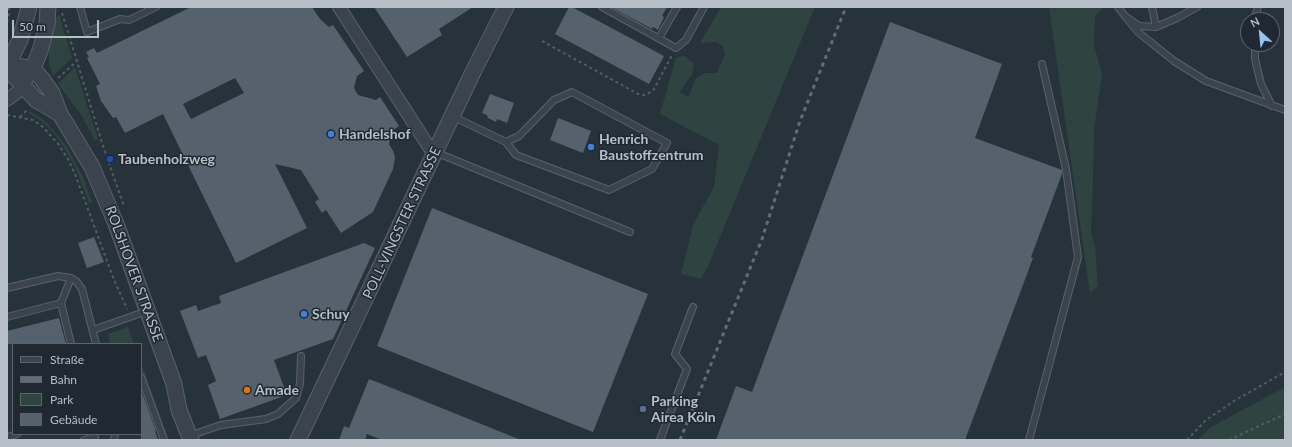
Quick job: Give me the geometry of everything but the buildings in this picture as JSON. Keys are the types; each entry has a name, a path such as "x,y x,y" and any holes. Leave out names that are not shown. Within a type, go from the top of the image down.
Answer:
{"street":[{"path":"29,7 20,40 7,64 33,68"},
{"path":"7,100 19,91 33,68 41,48 47,24 48,7"},
{"path":"339,7 429,147 436,151"},
{"name":"POLL-VINGSTER STRASSE","path":"298,440 452,116 506,7"},
{"name":"ROLSHOVER STRASSE","path":"7,64 13,75 36,100 60,114"},
{"name":"ROLSHOVER STRASSE","path":"33,68 52,93 60,114 92,167 107,200 174,384 180,410 190,438"}],"lane":[{"path":"80,7 86,32 120,19 129,20 156,7"},
{"path":"602,7 676,48 686,40 704,7"},
{"path":"659,38 677,7"},
{"path":"1118,7 1138,32 1174,61 1206,81 1285,110"},
{"path":"1152,7 1156,27"},
{"path":"1125,16 1139,26 1156,27 1197,7"},
{"path":"1255,52 1255,59 1261,84 1272,106"},
{"path":"1029,440 1078,257 1066,169 1042,64"},
{"path":"452,116 506,142 516,155 609,190 652,169 667,143 572,92 554,100 519,136 506,142"},
{"path":"436,151 630,232"},
{"path":"7,288 58,276 71,278 76,281 82,289 96,343"},
{"path":"71,278 61,303 71,343"},
{"path":"7,317 61,303"},
{"path":"660,440 687,369 675,354 694,307"},
{"path":"93,330 147,311"},
{"path":"190,438 217,426 266,419 278,414 296,398 300,384 301,356"},
{"path":"142,380 164,440"},
{"path":"84,440 97,437"}],"path":[{"path":"7,22 10,7"},
{"path":"542,41 638,94 644,95 653,91 676,48"},
{"path":"7,115 32,120 43,127 69,161 76,174 123,301 132,317"},
{"path":"1187,440 1206,420 1234,401 1285,372"},
{"path":"1229,440 1285,414"}],"green space":[{"path":"721,7 815,7 708,266 701,279 681,274 693,225 714,187 719,145 660,114 676,57 685,56 694,64 692,74 680,92 688,97 696,78 705,73 717,73 725,54 723,47 717,42 700,43"},
{"path":"1049,7 1104,7 1095,17 1094,45 1102,74 1094,129 1091,233 1095,246 1098,286 1090,293"},
{"path":"59,14 72,58 53,76 49,65 49,52 54,20"},
{"path":"75,67 98,139 95,140 80,113 58,84"},
{"path":"29,111 42,118 67,147 83,177 92,202 89,203 76,169 63,146 51,130 29,113"},
{"path":"128,327 134,343 110,343 108,334"},
{"path":"142,365 169,440 167,440 142,375"},
{"path":"1285,387 1285,440 1198,440 1211,427"}],"railway":[{"path":"680,440 762,239 800,121 846,7"}],"place":[{"name":"Handelshof","path":"331,134"},
{"name":"Henrich Baustoffzentrum","path":"591,147"},
{"name":"Taubenholzweg","path":"110,159"},
{"name":"Schuy","path":"304,314"},
{"name":"Amade","path":"247,390"},
{"name":"Parking Airea Köln","path":"643,409"}]}
